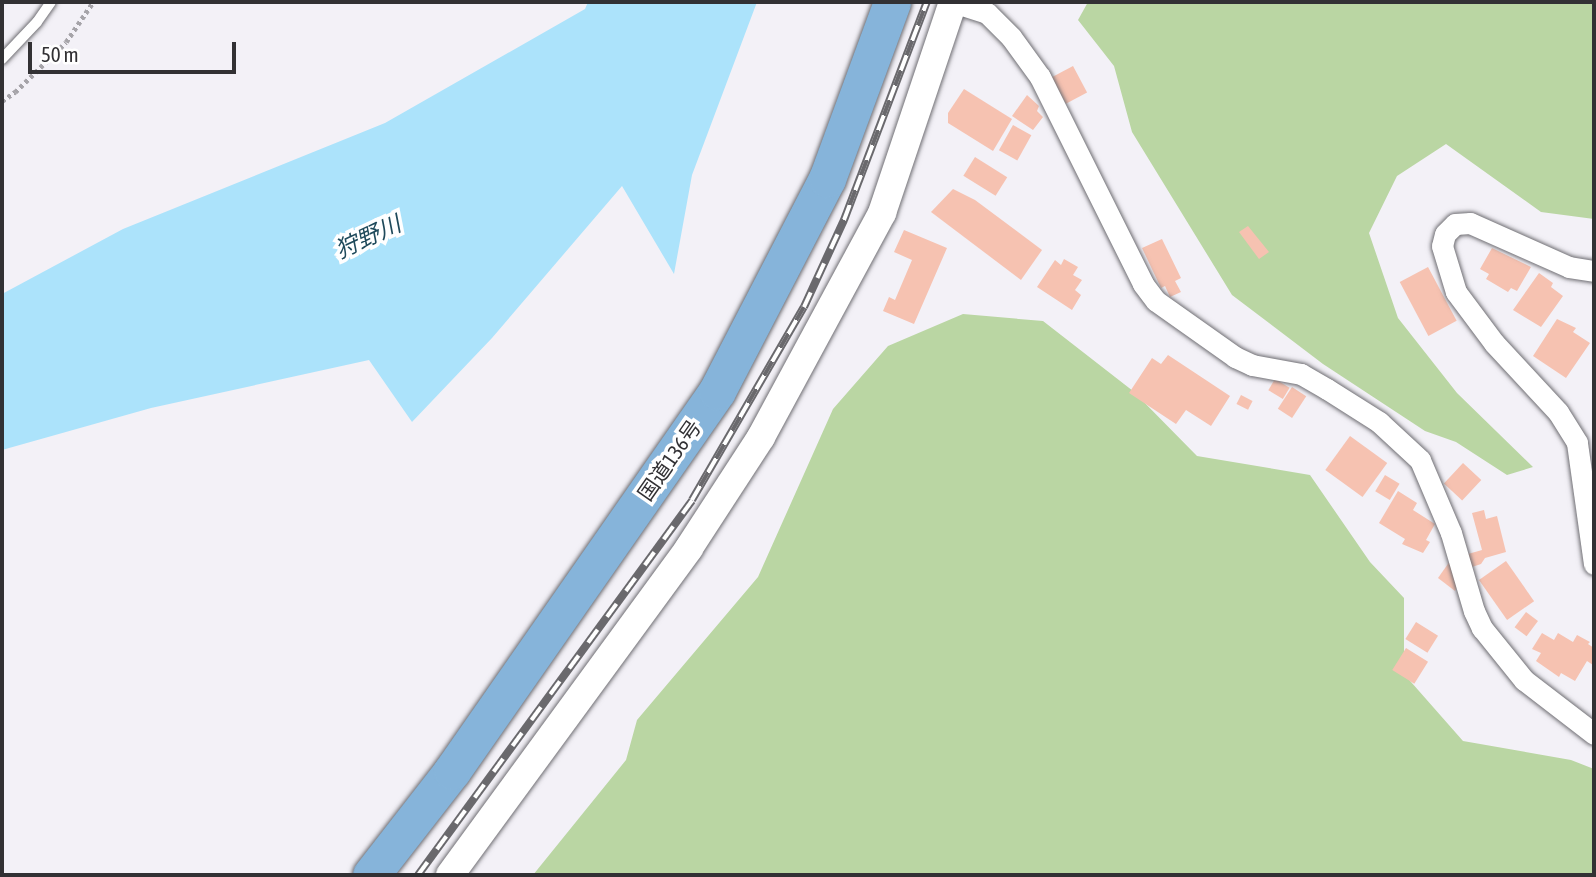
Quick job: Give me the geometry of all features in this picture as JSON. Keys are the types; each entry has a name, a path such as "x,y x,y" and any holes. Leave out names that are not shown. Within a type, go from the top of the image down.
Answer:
{"highway":[{"name":"国道136号","path":"371,875 452,771 717,391 827,179 892,2"}],"street":[{"path":"450,875 689,548 761,437 882,213 953,2 990,8 1040,77 1138,275 1156,300 1235,357 1252,365 1301,374 1379,422 1420,460 1451,533 1474,611 1482,628 1524,680 1594,734"},
{"path":"1594,271 1569,267 1470,223 1455,224 1445,234 1442,246 1456,292 1494,343 1558,412 1577,443 1594,564"}],"lane":[{"path":"2,59 37,22 51,2"}],"path":[{"path":"2,101 15,92 66,41 93,2"}],"green space":[{"path":"1088,2 1594,2 1594,219 1541,212 1446,144 1397,176 1369,233 1398,318 1457,393 1533,467 1507,475 1456,442 1425,431 1323,364 1232,295 1132,132 1114,66 1078,20"},
{"path":"963,314 1043,321 1133,391 1197,456 1310,475 1370,562 1404,598 1404,674 1463,741 1571,760 1594,769 1594,875 533,875 626,760 637,720 758,577 833,409 888,346"}],"water":[{"name":"狩野川","path":"588,2 757,2 692,175 674,274 622,186 492,338 412,422 369,360 151,408 2,450 2,294 123,229 385,123 585,9"}],"building":[{"path":"1073,66 1087,92 1066,104 1052,77"},
{"path":"964,89 1012,119 993,151 948,123 948,113"},
{"path":"1027,95 1039,106 1037,111 1043,117 1033,130 1012,116"},
{"path":"1013,125 1031,135 1017,161 999,150"},
{"path":"975,157 1007,177 996,196 963,176"},
{"path":"953,189 975,200 1042,250 1021,280 931,212"},
{"path":"1248,226 1269,252 1259,259 1239,232"},
{"path":"904,230 947,248 914,324 883,311 889,297 895,300 912,260 894,252"},
{"path":"1162,239 1181,278 1175,281 1181,292 1170,297 1165,286 1161,288 1142,248"},
{"path":"1492,248 1531,267 1517,291 1511,288 1508,292 1486,279 1489,274 1480,269"},
{"path":"1064,259 1078,267 1073,275 1082,280 1075,290 1081,295 1072,310 1037,287 1055,260 1061,265"},
{"path":"1428,267 1457,321 1428,336 1400,282"},
{"path":"1539,273 1553,283 1551,287 1563,296 1541,327 1513,310"},
{"path":"1557,319 1576,328 1573,332 1590,343 1566,378 1533,356"},
{"path":"1168,355 1230,396 1211,426 1186,410 1176,424 1129,393 1152,358 1161,364"},
{"path":"1275,379 1290,388 1283,399 1268,390"},
{"path":"1292,387 1306,396 1292,418 1278,409"},
{"path":"1241,395 1253,401 1248,410 1236,404"},
{"path":"1350,436 1387,463 1363,497 1325,470"},
{"path":"1463,463 1481,480 1462,501 1444,483"},
{"path":"1385,475 1400,484 1390,500 1375,491"},
{"path":"1398,491 1417,503 1413,510 1435,524 1426,540 1430,542 1423,553 1402,544 1405,539 1379,523"},
{"path":"1484,510 1486,519 1497,516 1506,552 1485,558 1481,564 1472,567 1468,554 1482,550 1472,513"},
{"path":"1450,561 1458,585 1455,591 1438,578"},
{"path":"1506,561 1534,601 1507,620 1479,580"},
{"path":"1526,612 1538,621 1527,636 1515,627"},
{"path":"1416,622 1438,636 1427,653 1405,639"},
{"path":"1542,633 1554,640 1558,633 1573,642 1577,635 1590,642 1588,644 1594,648 1593,665 1587,661 1575,681 1561,673 1559,677 1536,661 1541,653 1532,649"},
{"path":"1406,648 1428,662 1414,684 1392,670"}],"railway":[{"path":"418,875 692,500 804,307 844,220 927,2"}]}
